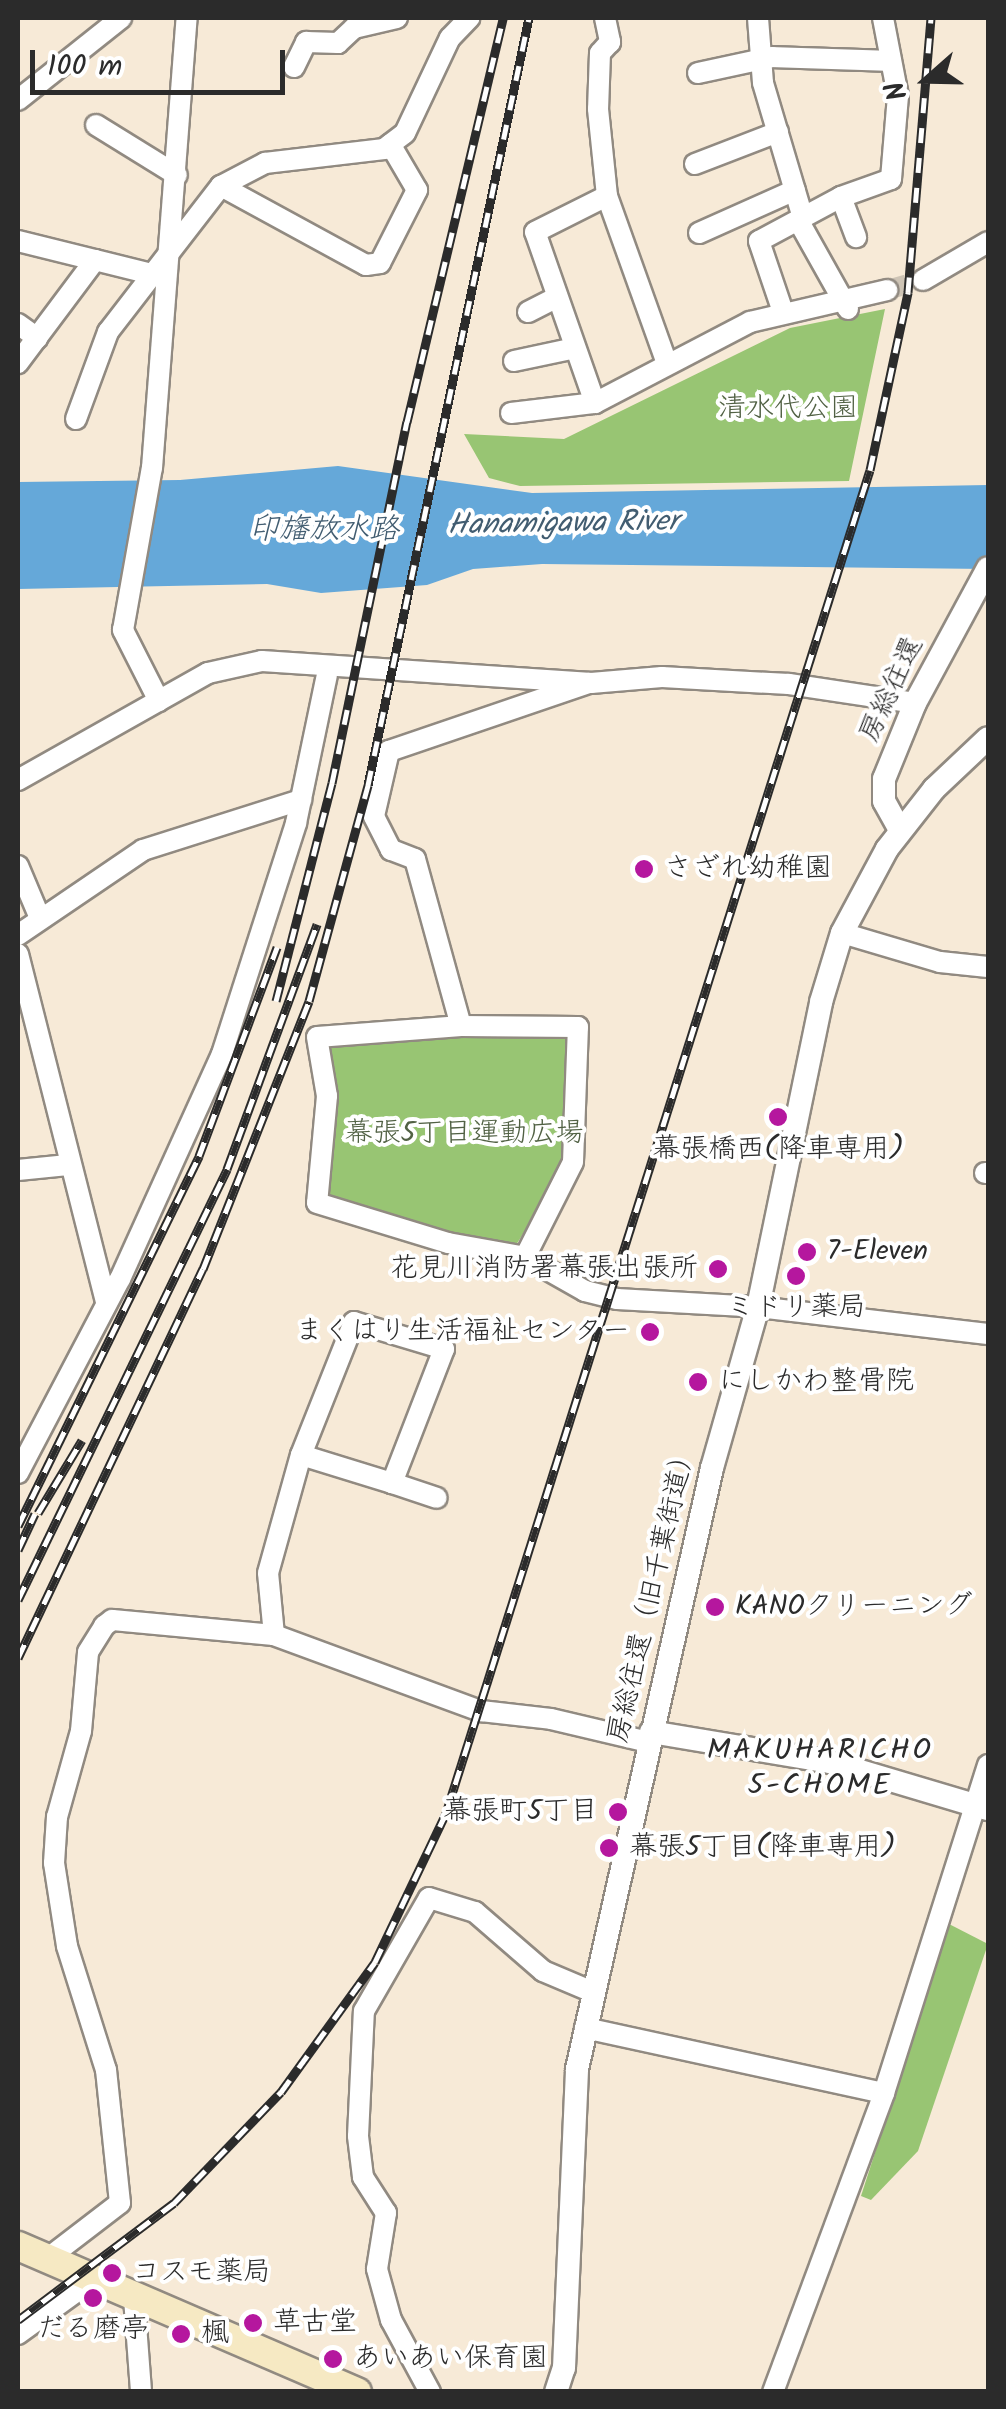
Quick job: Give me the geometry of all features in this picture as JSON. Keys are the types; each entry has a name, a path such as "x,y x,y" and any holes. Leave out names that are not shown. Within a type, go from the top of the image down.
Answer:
{"main road":[{"path":"18,2246 358,2392"}],"street":[{"path":"18,100 121,18"},
{"path":"159,700 126,640 125,604 152,468 174,239 187,18"},
{"path":"294,67 306,42 338,43 367,20 397,18"},
{"path":"605,18 610,42 600,54 598,110 607,196 667,364"},
{"path":"758,18 760,64 800,219 847,304"},
{"path":"783,312 759,241 841,197 891,178 898,96 883,18"},
{"path":"76,420 108,332 147,273 220,186 265,163 358,157 390,144 414,118 460,19"},
{"path":"698,73 760,64 772,57 891,61"},
{"path":"96,126 176,174"},
{"path":"695,164 778,132"},
{"path":"220,186 366,265 380,263 418,190 390,144"},
{"path":"699,233 795,190"},
{"path":"595,403 535,232 607,196"},
{"path":"841,197 856,237"},
{"path":"18,241 147,273"},
{"path":"923,280 988,242"},
{"path":"18,363 95,260"},
{"path":"511,413 595,403 667,364 783,312 847,304 887,290"},
{"path":"528,312 557,297"},
{"path":"18,324 38,338"},
{"path":"514,361 575,348"},
{"name":"房総往還","path":"900,830 884,801 884,779 915,703 985,578"},
{"path":"18,780 208,673 262,662 591,683 662,677 789,684 915,703"},
{"path":"18,1473 184,1149 222,1054 300,800 326,675"},
{"path":"462,1026 415,860 392,850 374,816 389,750 591,683"},
{"name":"房総往還（旧千葉街道）","path":"556,2392 564,2368 577,2070 649,1737 758,1307 818,1014 842,932 900,830 988,738"},
{"path":"18,935 144,850 300,800"},
{"path":"18,866 40,918"},
{"path":"842,932 940,962 988,966"},
{"path":"18,954 68,1165 106,1302"},
{"path":"525,1257 573,1162 578,1027 462,1026 317,1037 327,1096 317,1203 448,1243 525,1257 585,1291 617,1299 758,1307 988,1334"},
{"path":"18,1170 68,1165"},
{"path":"274,1635 268,1572 301,1454 354,1322 444,1349 392,1483"},
{"path":"301,1454 437,1498"},
{"path":"48,2259 120,2203 106,2070 72,1965 54,1863 57,1818 81,1731 91,1641 112,1620 274,1635 334,1652 481,1711 830,1762 980,1807"},
{"path":"773,2392 884,2093 980,1807 988,1764"},
{"path":"430,2392 391,2320 377,2269 386,2213 363,2177 358,2136 364,2011 429,1898 475,1912 543,1971 592,1992"},
{"path":"585,2028 884,2093"},
{"path":"18,2334 91,2280"},
{"path":"134,2298 142,2392"}],"green space":[{"name":"清水代公園","path":"885,309 849,481 520,486 489,478 464,434 564,439 790,328"},
{"name":"幕張5丁目運動広場","path":"470,1030 572,1037 568,1161 513,1250 328,1203 328,1041"},
{"path":"949,1924 988,1944 918,2151 871,2200 861,2196"}],"water":[{"name":"印旛放水路","path":"338,466 532,493 988,485 988,569 542,564 473,569 427,585 321,593 267,584 18,589 18,482 180,480"}],"tunnel":[{"path":"887,290 923,280"}],"railway":[{"path":"276,1001 332,783 407,422 503,18"},
{"path":"18,1658 203,1269 309,1001 368,785 529,18"},
{"path":"18,2320 174,2203 281,2092 375,1962 446,1813 870,470 908,292 931,18"},
{"path":"18,1600 227,1169 317,924"},
{"path":"18,1526 199,1156 277,947"},
{"path":"38,1513 82,1440"},
{"path":"18,1550 35,1514"}],"place":[{"name":"さざれ幼稚園","path":"644,869"},
{"name":"幕張橋西(降車専用)","path":"778,1117"},
{"name":"7-Eleven","path":"807,1252"},
{"name":"花見川消防署幕張出張所","path":"718,1269"},
{"name":"ミドリ薬局","path":"796,1276"},
{"name":"まくはり生活福祉センター","path":"650,1332"},
{"name":"にしかわ整骨院","path":"698,1382"},
{"name":"KANOクリーニング","path":"715,1607"},
{"name":"幕張町5丁目","path":"618,1812"},
{"name":"幕張5丁目(降車専用)","path":"609,1848"},
{"name":"コスモ薬局","path":"112,2273"},
{"name":"だる磨亭","path":"93,2298"},
{"name":"草古堂","path":"253,2323"},
{"name":"楓","path":"181,2334"},
{"name":"あいあい保育園","path":"333,2359"}],"district":[{"name":"MAKUHARICHO 5-CHOME","path":"820,1768"}],"water label":[{"name":"Hanamigawa River","path":"563,524"}]}
